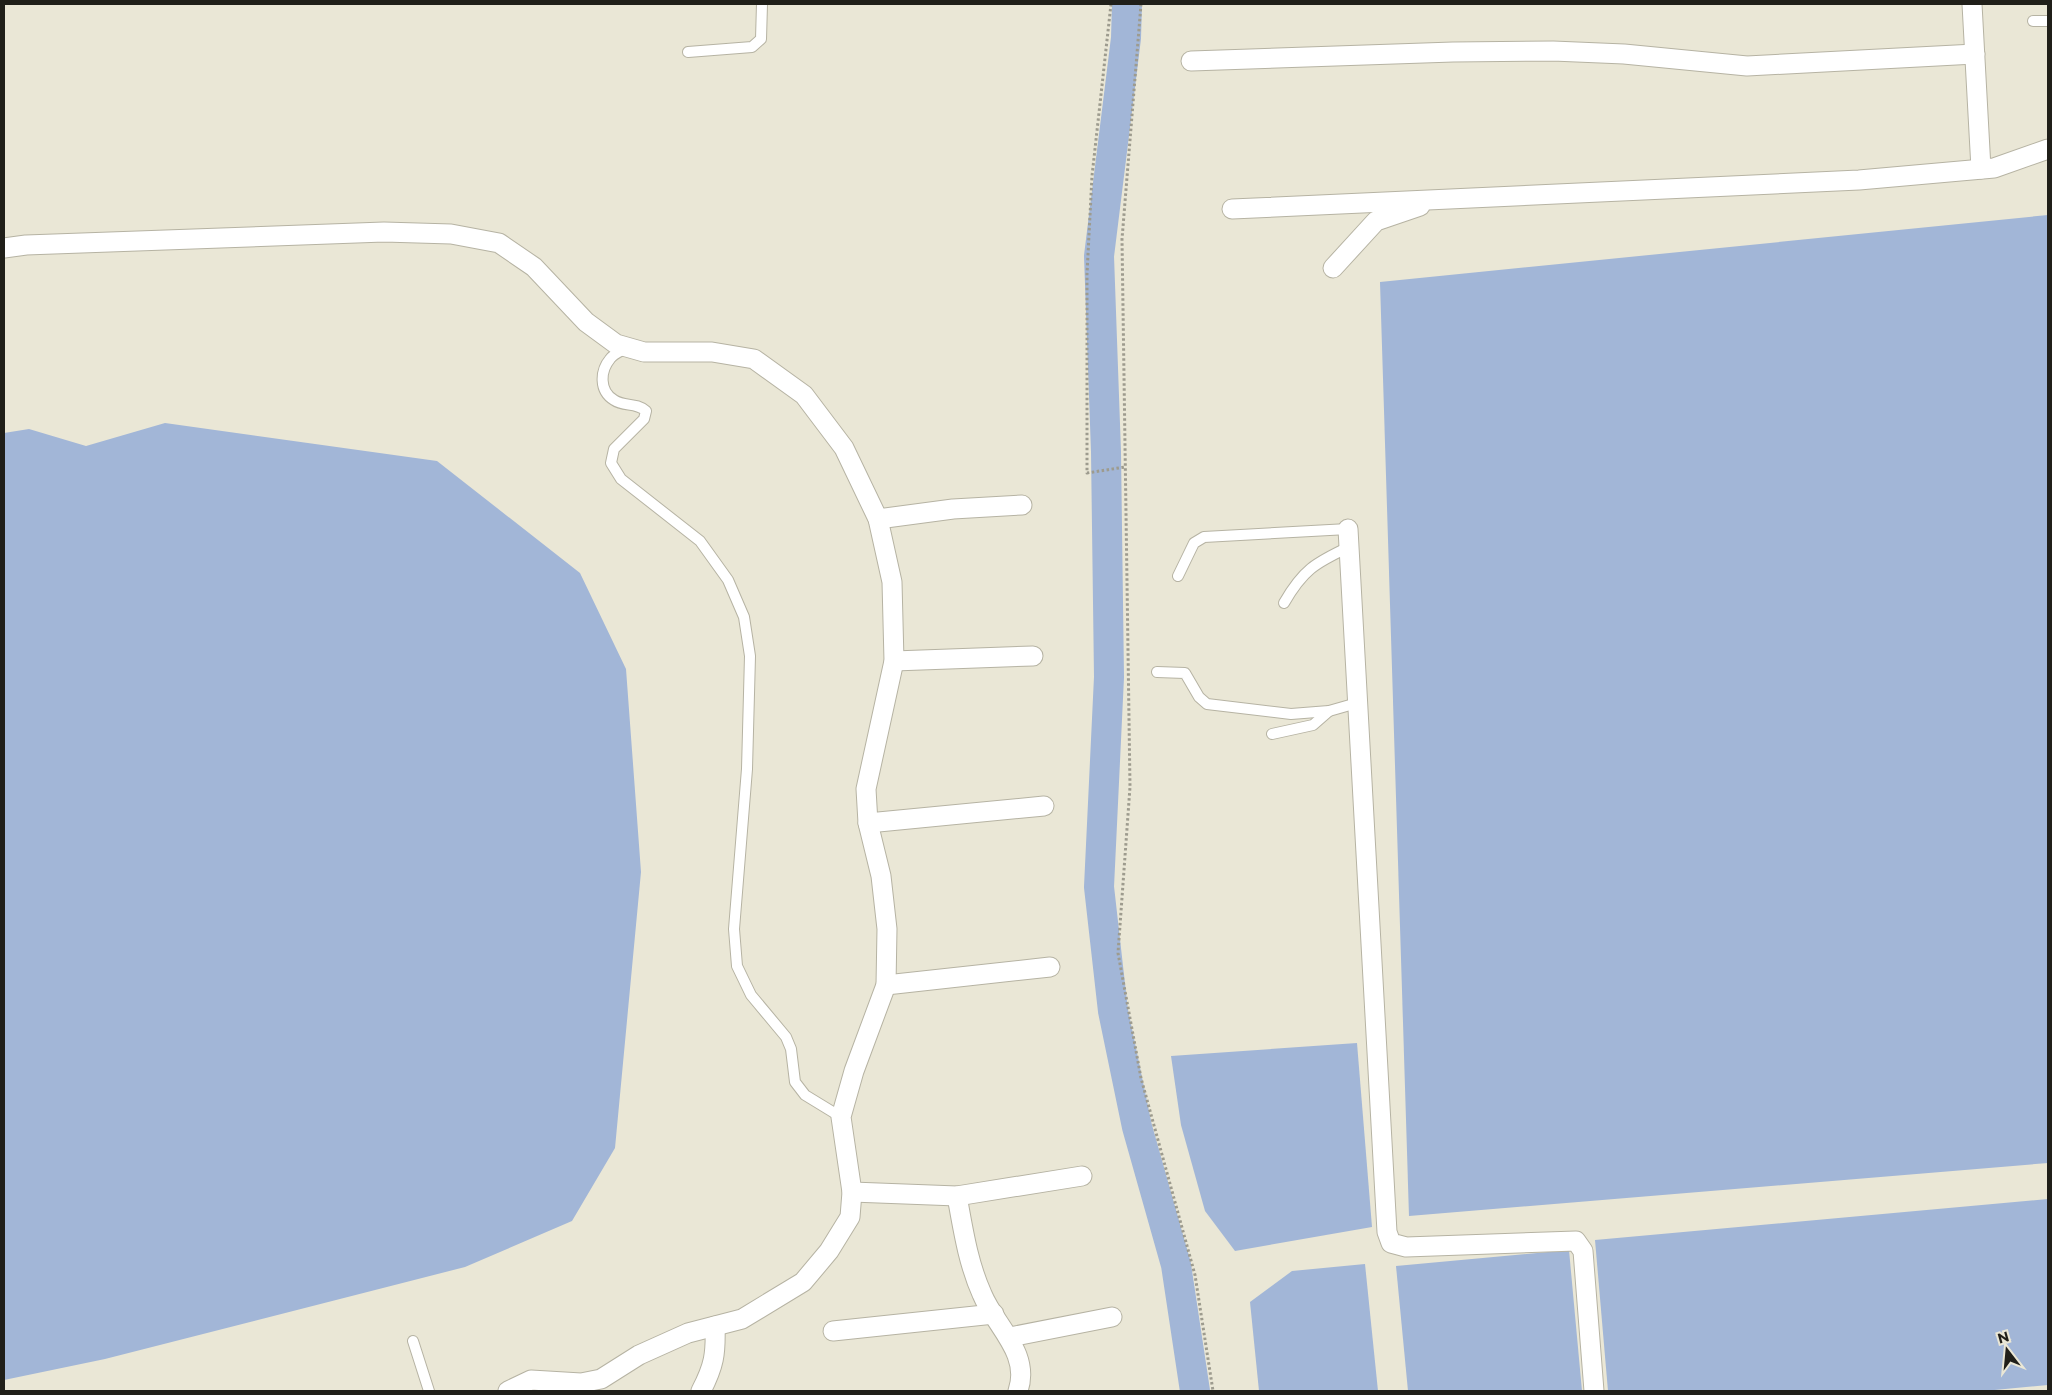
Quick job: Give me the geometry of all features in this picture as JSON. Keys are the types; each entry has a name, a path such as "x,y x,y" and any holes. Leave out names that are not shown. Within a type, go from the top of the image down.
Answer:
{"street":[{"path":"1972,4 1981,169"},
{"path":"1190,61 1443,52 1553,52 1624,54 1747,66 1974,54"},
{"path":"1232,209 1859,180 1994,168 2048,149"},
{"path":"1332,268 1376,221 1442,199"},
{"path":"4,248 26,245 384,232 451,234 499,243 534,266 586,322 616,344 644,352 712,352 754,359 804,395 844,448 878,519 892,582 894,661 866,789 868,823 881,876 887,929 886,985 854,1071 842,1117 852,1192 850,1217 829,1251 803,1282 742,1319 688,1333 639,1356 589,1386 545,1379 531,1380 508,1391"},
{"path":"878,519 953,509 1022,505"},
{"path":"1348,538 1387,1232 1391,1243 1406,1248 1576,1241 1583,1251 1594,1391"},
{"path":"894,661 1033,656"},
{"path":"868,823 1044,806"},
{"path":"886,985 1050,967"},
{"path":"852,1192 957,1196 1082,1176"},
{"path":"957,1196 968,1255 982,1295 1010,1337 1022,1373 1018,1391"},
{"path":"833,1331 994,1314"},
{"path":"1010,1337 1112,1317"},
{"path":"701,1391 712,1370 716,1352 715,1326"}],"lane":[{"path":"688,52 752,47 759,44 762,39 762,4"},
{"path":"2033,21 2048,21"},
{"path":"626,348 610,358 602,375 602,386 613,400 640,405 646,411 644,419 614,449 610,462 621,480 700,541 728,580 744,617 750,656 747,769 734,929 737,966 751,995 786,1037 791,1049 795,1082 805,1095 842,1117"},
{"path":"1178,576 1194,543 1204,537 1348,538"},
{"path":"1284,603 1297,582 1310,568 1348,538"},
{"path":"1157,672 1185,673 1198,697 1207,704 1291,714 1329,711 1357,703"},
{"path":"1272,734 1313,725 1329,711"},
{"path":"413,1341 429,1391"}],"path":[{"path":"1111,4 1092,176 1086,274 1087,473 1125,467"},
{"path":"1141,4 1122,239 1130,787 1118,953 1141,1078 1195,1275 1212,1391"}],"water":[{"path":"2048,215 2048,1163 1409,1216 1380,282"},
{"path":"165,423 437,461 580,573 626,669 641,872 615,1148 572,1221 465,1267 105,1359 4,1380 4,433 29,429 86,446"},
{"path":"1357,1043 1372,1227 1235,1251 1205,1211 1181,1125 1171,1056"},
{"path":"2048,1199 2048,1385 1984,1391 1608,1391 1595,1240"},
{"path":"1569,1250 1582,1391 1408,1391 1396,1266"},
{"path":"1365,1264 1378,1391 1259,1391 1250,1302 1292,1271"}],"waterway":[{"path":"1127,4 1126,38 1099,256 1106,452 1109,677 1099,887 1113,1011 1137,1127 1176,1265 1195,1391"}]}
